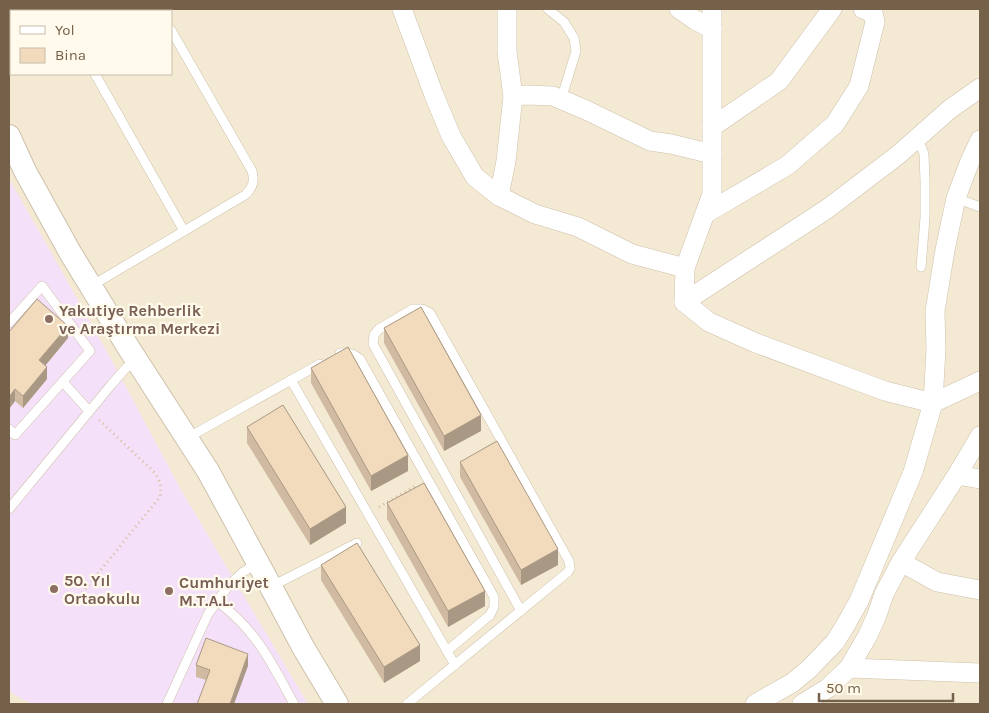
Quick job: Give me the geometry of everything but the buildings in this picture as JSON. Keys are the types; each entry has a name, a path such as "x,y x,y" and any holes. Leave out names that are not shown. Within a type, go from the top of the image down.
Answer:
{"street":[{"path":"402,9 451,136 475,177 499,196 535,214 578,227 632,254 685,268"},
{"path":"499,196 506,161 512,96 507,52 507,9"},
{"path":"678,9 712,29"},
{"path":"684,302 685,268 712,194 712,9"},
{"path":"712,127 779,81 832,9"},
{"path":"705,214 788,165 835,124 859,86 875,22 873,13 863,9"},
{"path":"684,302 827,209 898,156 950,109 980,88"},
{"path":"512,96 553,96 650,141 712,154"},
{"path":"9,136 25,171 71,254 208,471 272,586 303,647 337,704"},
{"path":"755,704 792,683 809,669 835,642 859,601 913,472 933,403 936,349 935,311 945,250 956,198 980,140"},
{"path":"684,302 710,322 756,343 885,391 933,403 980,381"},
{"path":"802,704 828,688 849,668 868,635 884,594 901,562 980,436"},
{"path":"957,475 980,479"},
{"path":"901,562 937,582 980,590"},
{"path":"849,668 980,674"}],"lane":[{"path":"548,9 564,22 574,38 576,51 561,100"},
{"path":"91,286 245,195 253,184 254,177 252,171 172,32"},
{"path":"96,75 184,231"},
{"path":"918,138 924,154 925,182 925,218 921,267"},
{"path":"956,198 980,207"},
{"path":"9,323 42,286 90,351 15,435 9,430"},
{"path":"407,704 521,611 568,572 570,568 570,561 430,313 422,309 412,309 379,328 374,336 373,344 521,611"},
{"path":"187,438 341,353 352,354 360,360 494,597 494,607 490,615 447,651"},
{"path":"9,509 89,411 126,368 137,360"},
{"path":"291,380 455,665"},
{"path":"63,382 89,411"},
{"path":"272,586 357,543"},
{"path":"167,704 205,622 217,601 236,578 258,563"},
{"path":"217,601 236,617 259,643 294,704"}],"path":[{"path":"82,593 160,497 161,491 161,484 153,471 89,411"},
{"path":"368,513 428,480"}],"shaded area":[{"path":"9,9 980,9 980,704 9,704"},
{"path":"9,179 110,357 180,488 308,704 32,704 9,690"}],"place":[{"name":"Yakutiye Rehberlik ve Araştırma Merkezi","path":"49,319"},
{"name":"50. Yıl Ortaokulu","path":"54,589"},
{"name":"Cumhuriyet M.T.A.L.","path":"169,591"}]}
